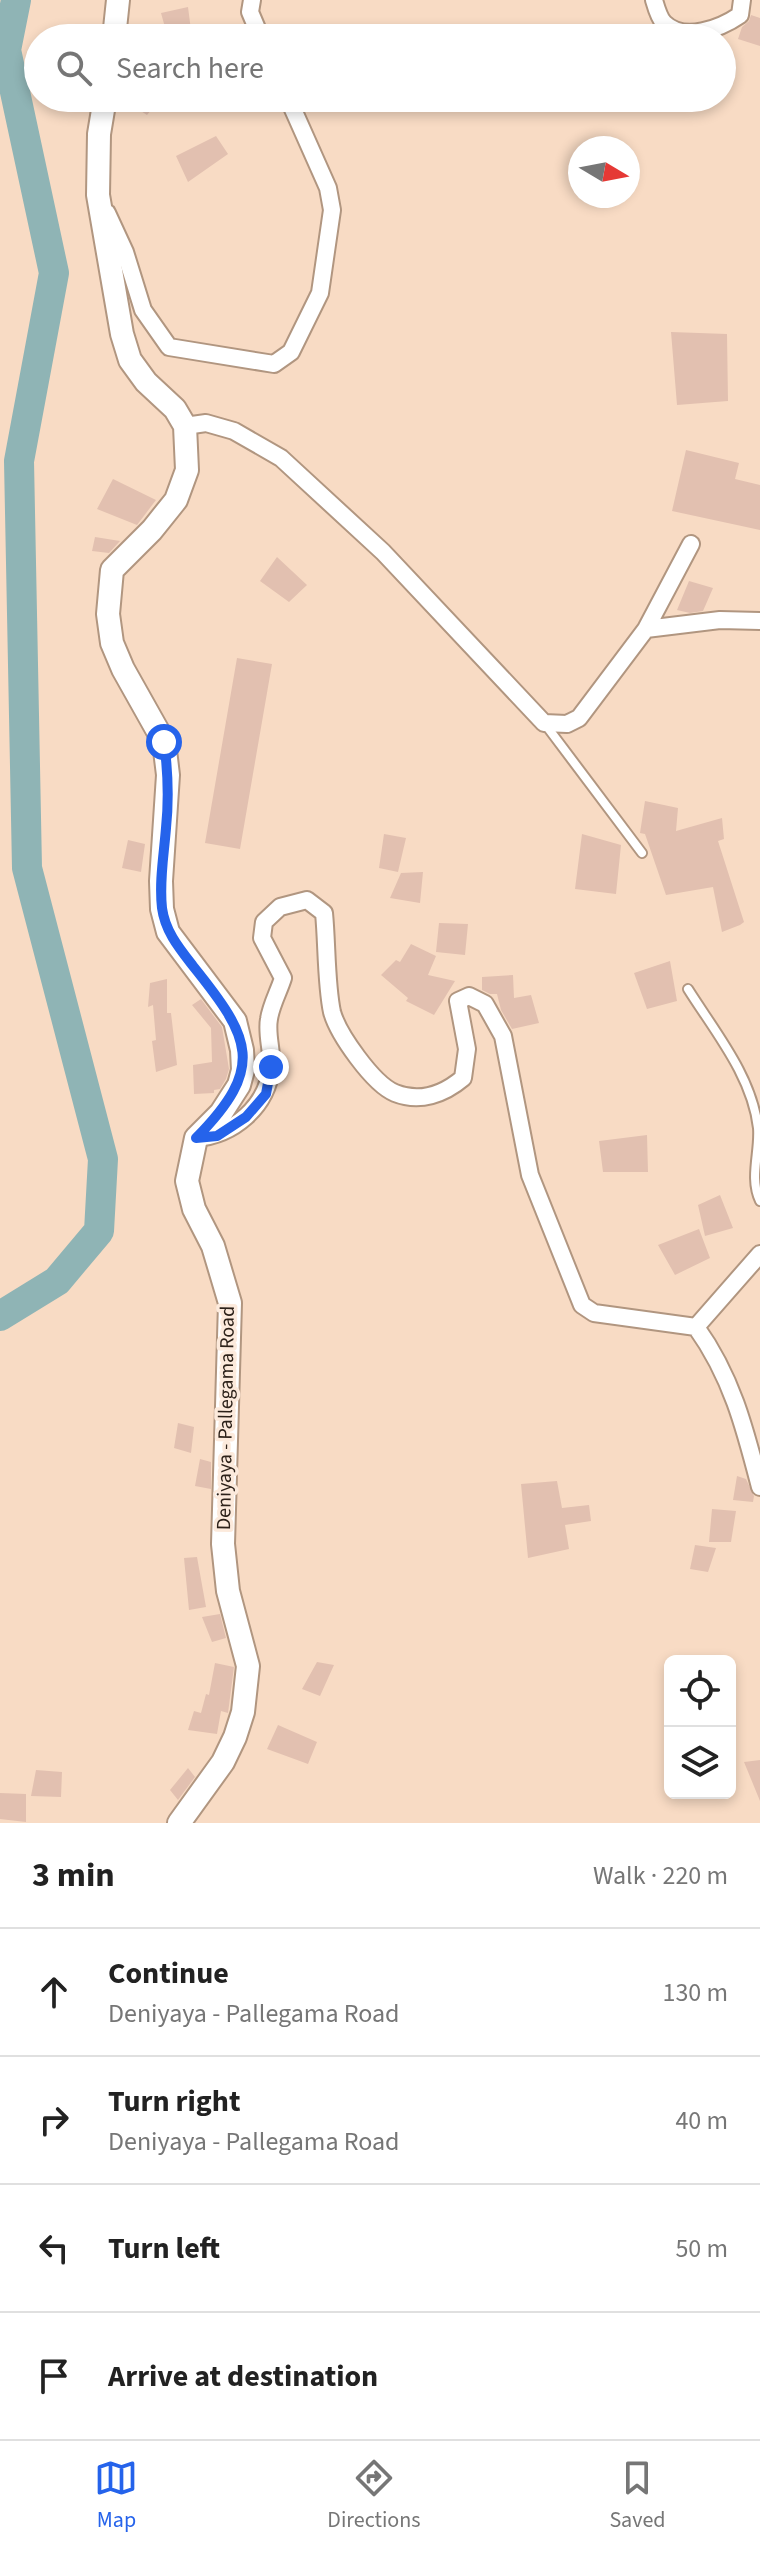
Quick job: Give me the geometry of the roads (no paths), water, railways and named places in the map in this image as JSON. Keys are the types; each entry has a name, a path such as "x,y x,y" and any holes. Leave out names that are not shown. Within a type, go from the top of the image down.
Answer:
{"main road":[{"path":"115,24 118,0"},
{"path":"103,112 99,134 98,195 122,334 130,360 146,382 175,409 185,426 187,470 176,500 152,530 112,570 108,614 112,643 164,742 168,775 161,881 162,909 168,932 235,1021 242,1050 243,1070 239,1085 221,1113 196,1138"},
{"name":"Deniyaya - Pallegama Road","path":"179,1823 223,1762 235,1737 243,1712 248,1666 228,1591 223,1544 230,1303 213,1246 194,1209 187,1181 196,1138"}],"street":[{"path":"252,0 250,12 255,24"},
{"path":"654,0 664,24"},
{"path":"727,24 740,15 742,0"},
{"path":"98,195 125,252 143,310 169,347 274,364 291,352 320,293 332,210 328,188 294,112"},
{"path":"185,426 206,423 234,431 281,458 383,552 544,723 567,724 579,718 646,629 691,544"},
{"path":"646,629 720,620 760,621"},
{"path":"196,1138 217,1136 246,1117 266,1094 271,1067 268,1020 283,978 262,938 264,922 280,907 307,900 324,913 333,1013 355,1057 394,1093 423,1098 447,1092 463,1078 467,1049 458,1001 469,996 485,1004 503,1036 530,1175 582,1305 594,1313 696,1327 713,1350 739,1407 760,1487"},
{"path":"696,1327 760,1254"}],"lane":[{"path":"544,723 642,853"},
{"path":"688,989 748,1084 758,1128 755,1190 760,1201"}],"waterway":[{"path":"0,1316 57,1281 99,1231 103,1159 27,868 19,461 54,273 6,50 16,0"}]}
